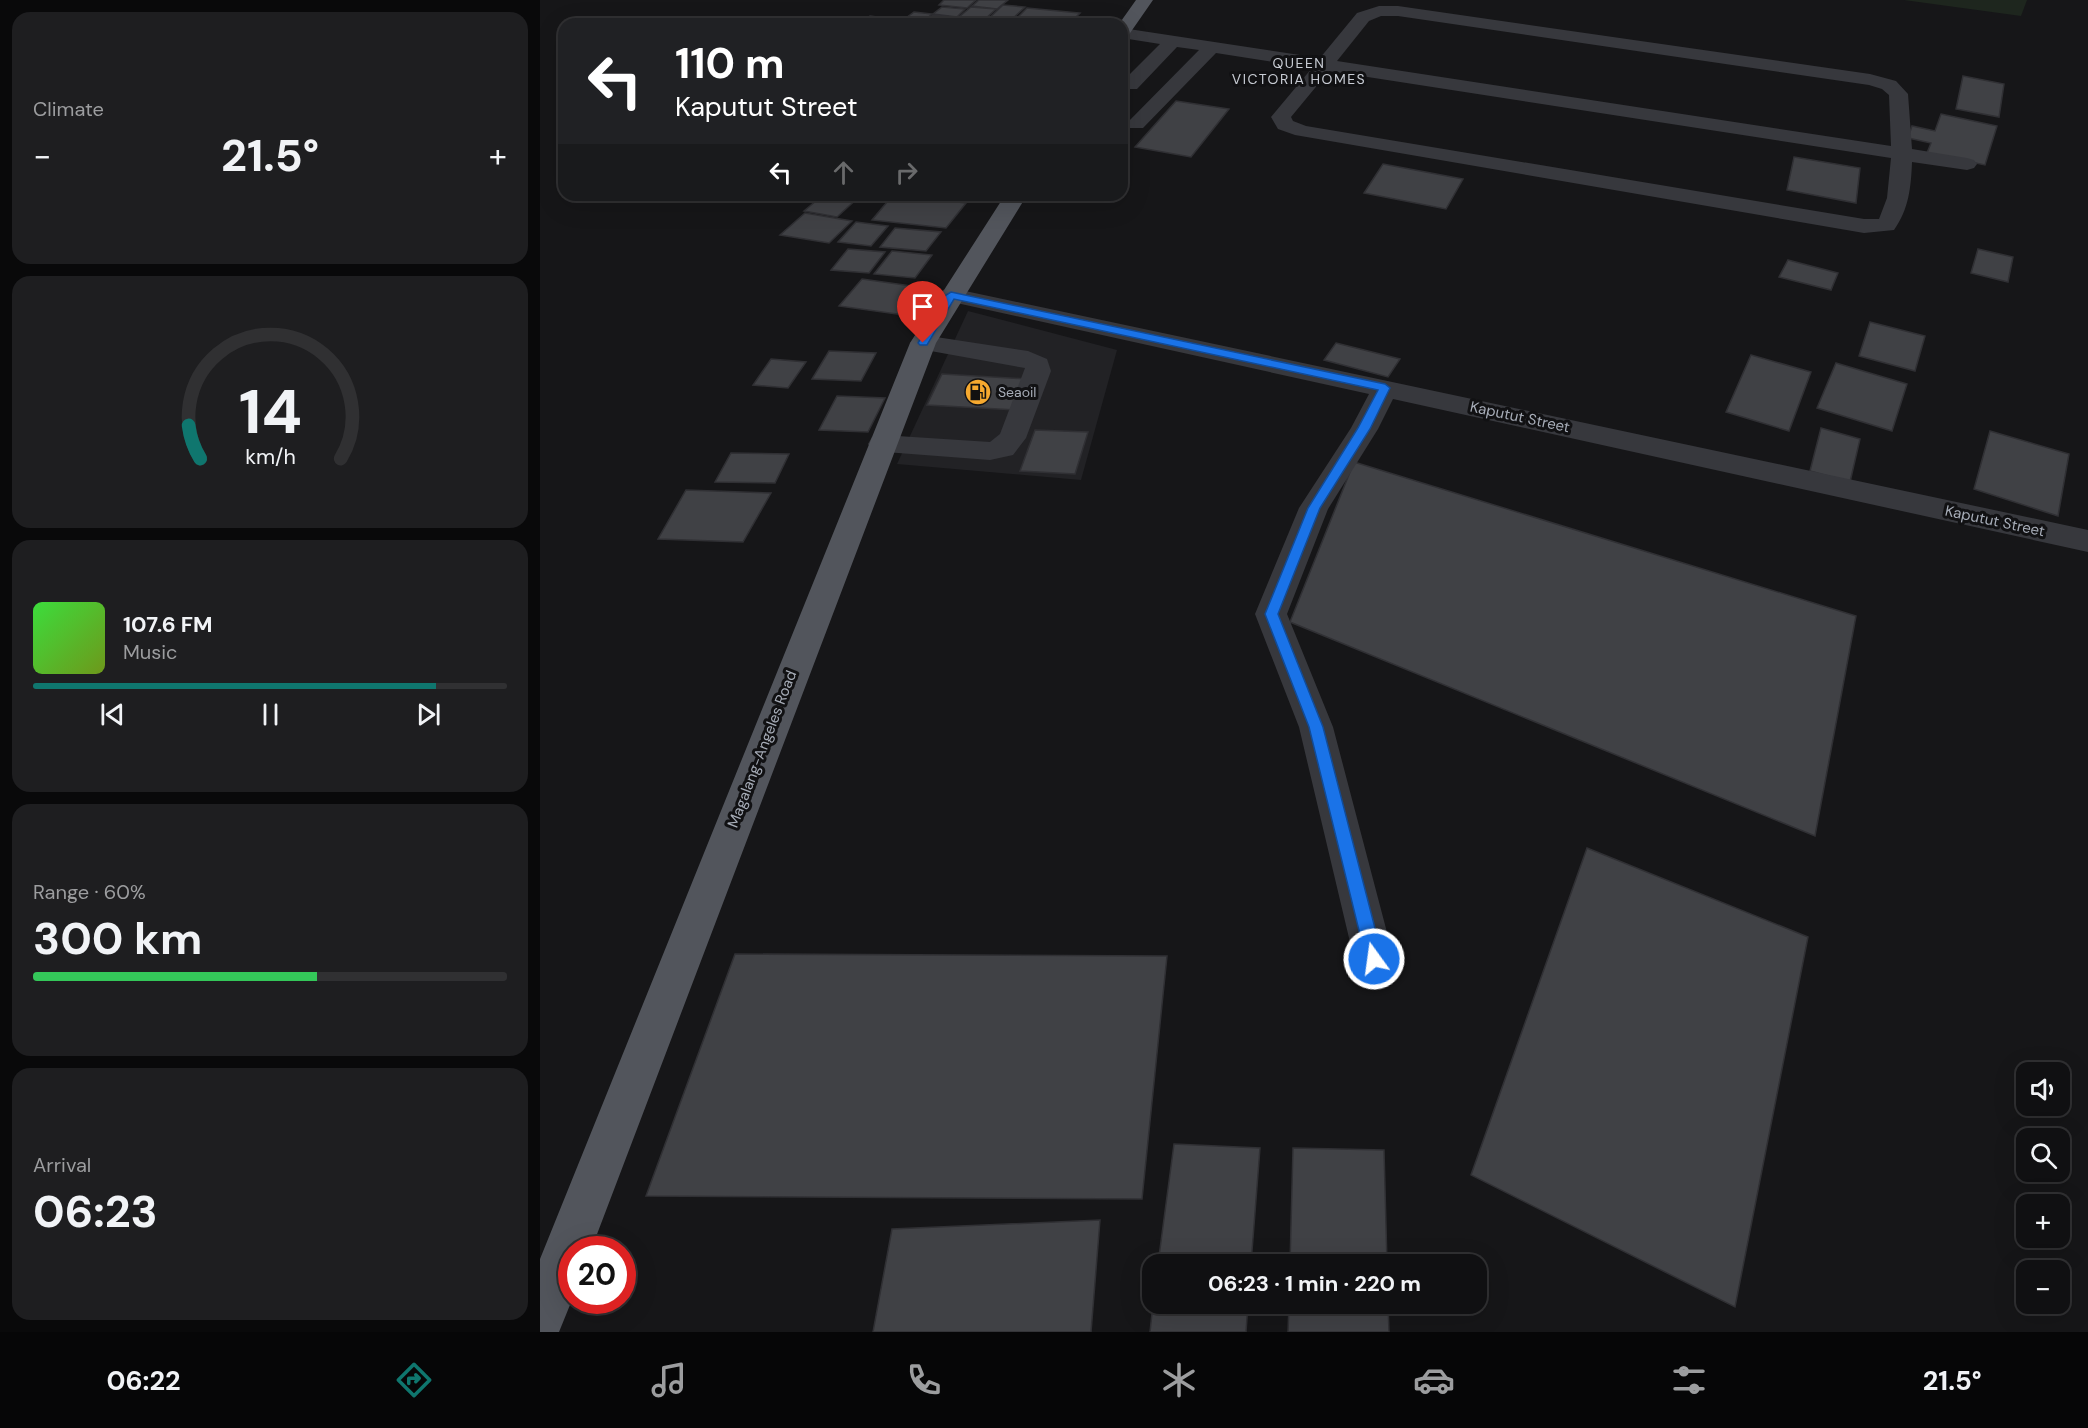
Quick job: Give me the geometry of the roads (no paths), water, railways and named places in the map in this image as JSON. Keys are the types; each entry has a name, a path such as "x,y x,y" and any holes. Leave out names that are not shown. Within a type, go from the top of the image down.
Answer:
{"main road":[{"path":"1128,24 1145,0"},
{"name":"Magalang-Angeles Road","path":"540,1319 923,343 1012,201"}],"street":[{"path":"1379,11 1389,11 1870,80 1889,85 1898,94 1903,154 1895,215 1886,225 1864,226 1302,131 1285,125 1281,117 1326,65 1363,17 1379,11"},
{"path":"1128,34 1967,164"},
{"path":"1130,85 1173,41"},
{"path":"1136,124 1211,48"},
{"name":"Kaputut Street","path":"951,295 2088,541"},
{"path":"882,444 990,451 1003,448 1012,438 1038,371 1038,365 1028,359 923,343"},
{"path":"1374,959 1316,727 1271,614 1314,508 1364,429 1385,388"}],"place":[{"name":"Seaoil","path":"978,392"}],"district":[{"name":"QUEEN VICTORIA HOMES","path":"1299,72"}]}
